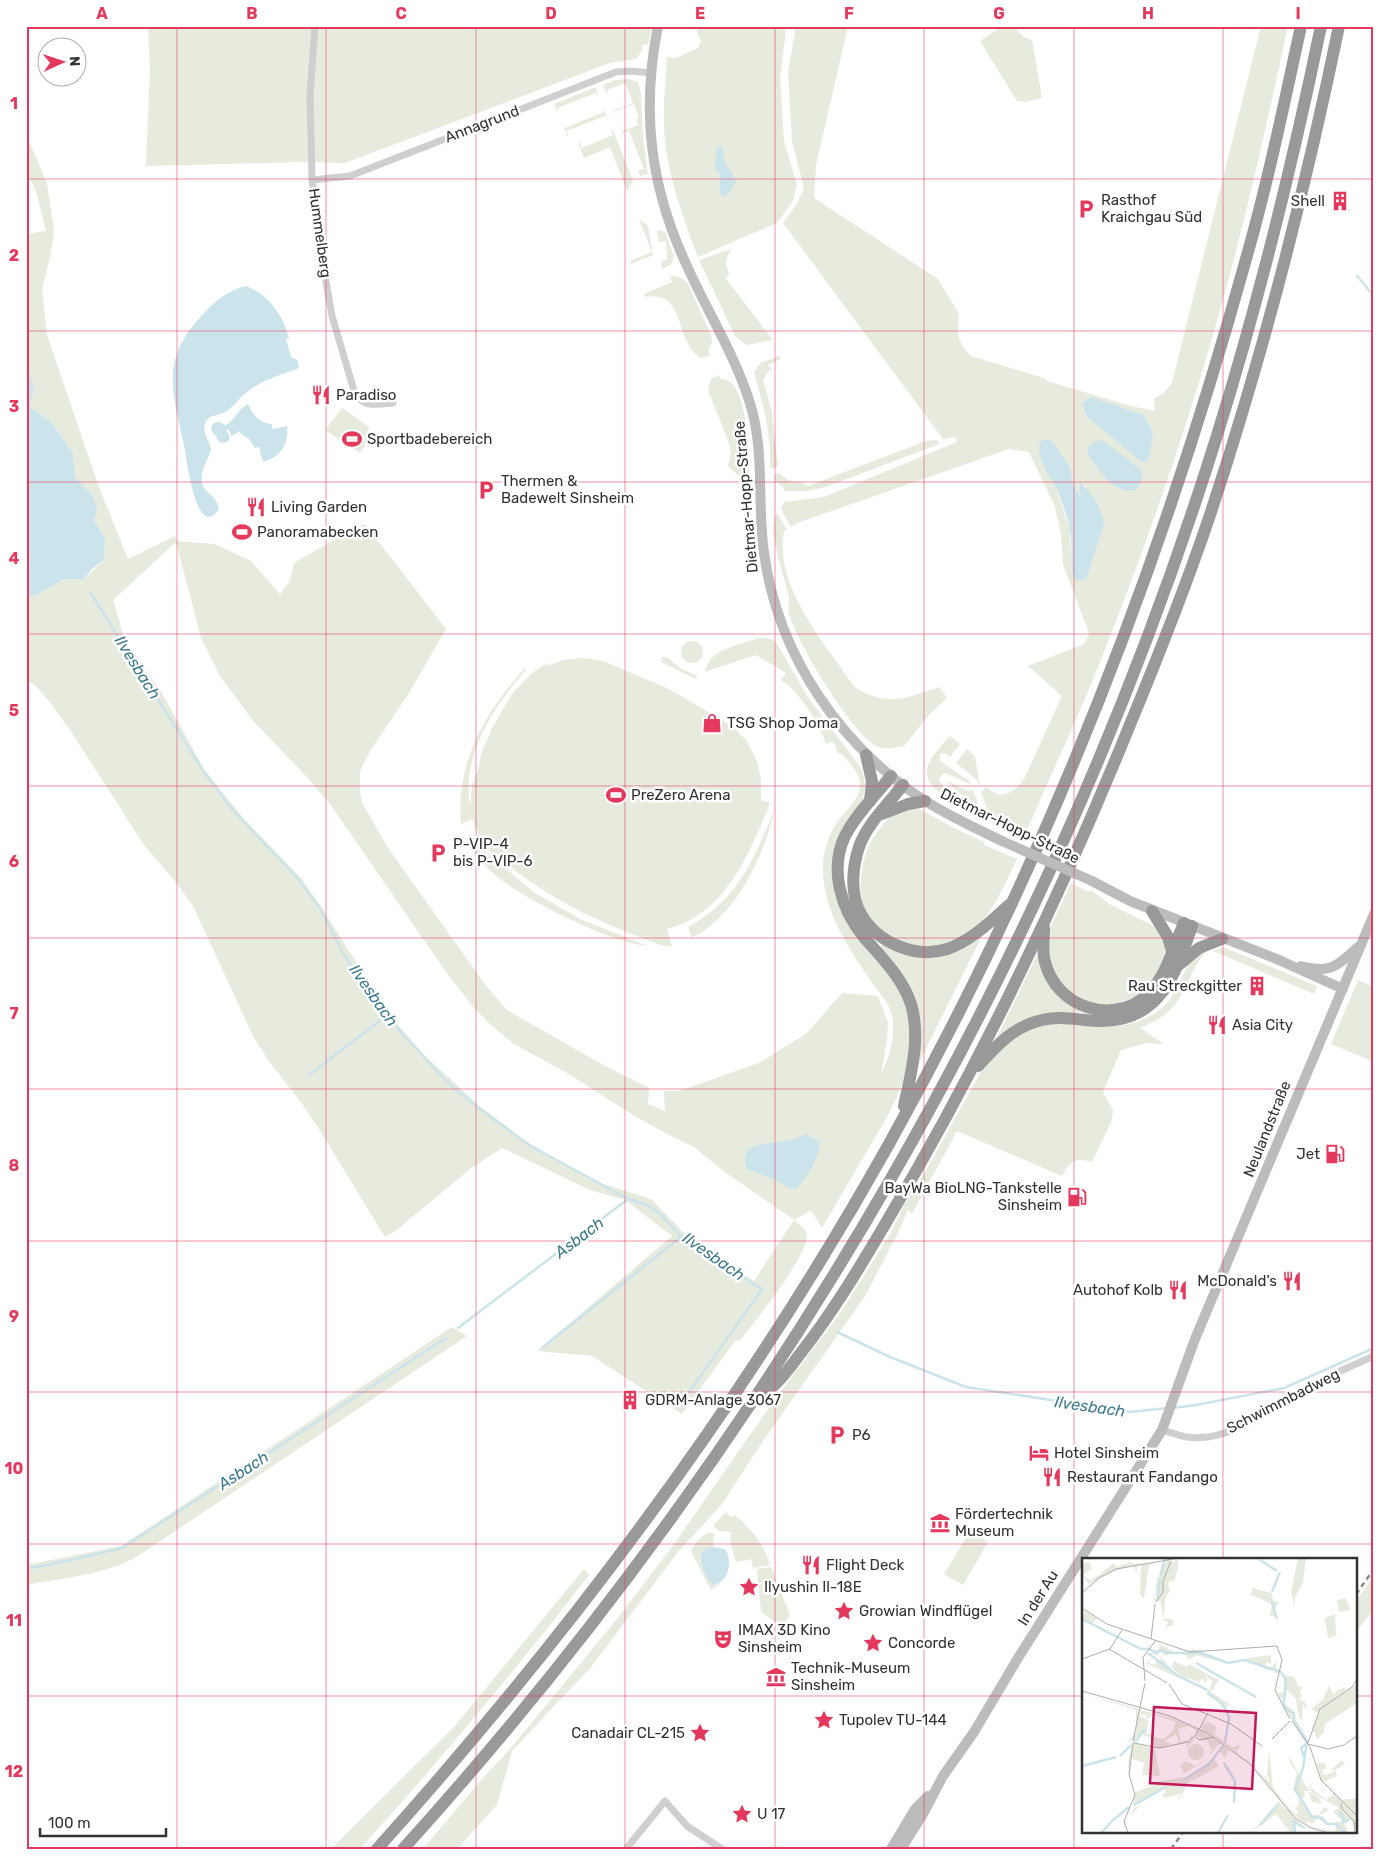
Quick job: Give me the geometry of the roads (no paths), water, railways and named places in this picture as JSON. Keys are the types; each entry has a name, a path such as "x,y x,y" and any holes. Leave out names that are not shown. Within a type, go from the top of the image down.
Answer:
{"highway":[{"path":"377,1849 492,1716 584,1602 718,1418 833,1238 902,1120 956,1016 1014,900 1071,772 1126,634 1191,447 1249,250 1279,130 1301,26"},
{"path":"403,1849 543,1686 648,1552 734,1431 849,1251 922,1124 986,1002 1047,876 1110,729 1144,643 1220,428 1280,213 1322,26"},
{"path":"754,1399 775,1387 820,1329 844,1294 907,1186 999,1016 1095,811 1149,677 1210,515 1237,429 1271,313 1298,210 1339,26"},
{"path":"1237,429 1256,387 1284,296"},
{"path":"866,755 872,781 870,801"},
{"path":"891,776 845,836 838,870 843,902 852,920 901,983 914,1016 916,1038 914,1057 902,1120"},
{"path":"903,785 866,832 860,846 853,878 855,896 861,915 876,932 887,941 905,949 919,951 946,949 972,937 1014,900"},
{"path":"878,816 902,806 925,801"},
{"path":"1152,910 1168,937 1172,951"},
{"path":"1044,923 1044,961 1052,980 1071,1001 1086,1008 1103,1011 1113,1010 1142,999 1157,982 1172,951 1188,925"},
{"path":"965,1081 1003,1040 1026,1025 1056,1017 1101,1021 1119,1020 1132,1016 1154,1003 1163,992 1176,968 1188,925"},
{"path":"1176,968 1199,948 1222,938"}],"street":[{"name":"Hummelberg","path":"315,26 310,95 312,180 320,247 332,316 355,394 363,403 371,405 393,403"},
{"name":"Dietmar-Hopp-Straße","path":"658,26 649,101 653,159 662,200 671,230 686,265 744,386 754,419 759,453 764,553 769,584 780,619 796,659 838,724 866,755 891,776 925,801 970,826 1130,901 1279,960 1343,989"},
{"name":"Annagrund","path":"312,180 350,176 616,72 631,71 651,74"},
{"name":"Neulandstraße","path":"1188,1356 1374,914"},
{"path":"1279,960 1323,970 1339,965 1362,943"},
{"name":"In der Au","path":"901,1849 935,1791 974,1732 1018,1658 1162,1430 1188,1356"},
{"name":"Schwimmbadweg","path":"1162,1430 1189,1438 1217,1435 1229,1431 1252,1421 1309,1386 1374,1356"},
{"path":"891,1849 915,1809 935,1791"},
{"path":"626,1849 665,1801 688,1826 722,1849"}],"water":[{"path":"719,147 723,149 725,163 737,181 727,195 722,197 720,193 720,174 715,168 716,151"},
{"path":"246,286 261,294 279,314 287,330 289,338 286,339 291,357 297,360 299,367 259,384 244,394 227,411 209,418 205,424 204,427 211,450 202,472 202,482 218,506 215,514 208,517 202,513 197,504 190,479 176,411 173,377 175,361 180,346 190,329 205,312 224,296"},
{"path":"26,355 34,389 30,407 51,422 73,453 75,477 93,496 97,511 94,520 105,538 104,560 92,569 84,579 64,579 37,595 26,597"},
{"path":"1091,397 1143,415 1153,432 1150,454 1146,463 1139,460 1087,417 1082,404"},
{"path":"248,404 257,418 272,424 272,429 287,426 285,444 279,454 263,462 259,447 255,448 240,431 232,436 228,429 226,430 230,437 224,443 219,442 212,432 211,427 214,423 219,422 226,425"},
{"path":"1050,440 1054,443 1071,469 1072,482 1080,496 1079,481 1095,501 1103,518 1104,524 1086,579 1077,580 1073,577 1069,526 1058,492 1044,467 1040,455 1040,442"},
{"path":"1099,440 1105,442 1141,470 1142,480 1136,490 1128,490 1114,485 1097,468 1088,455 1088,447"},
{"path":"806,1134 820,1142 818,1154 805,1179 796,1189 789,1188 775,1180 747,1169 745,1159 751,1148 766,1143 793,1140"},
{"path":"708,1548 725,1549 729,1565 723,1580 713,1585 704,1570 701,1553"}],"waterway":[{"path":"1357,276 1374,296"},
{"name":"Ilvesbach","path":"90,592 204,772 231,808 300,881 321,910 343,953 386,1016 451,1086 529,1145 628,1199 649,1206 687,1241 762,1289 680,1405"},
{"path":"309,1075 386,1016"},
{"name":"Asbach","path":"458,1328 628,1199"},
{"path":"543,1347 682,1236"},
{"name":"Ilvesbach","path":"837,1332 890,1357 966,1387 1130,1412 1167,1408"},
{"name":"Asbach","path":"26,1569 122,1548 446,1338"},
{"name":"Ilvesbach","path":"1173,1408 1284,1388 1374,1348"}],"railway":[{"path":"1358,1591 1374,1569"},
{"path":"1171,1849 1183,1832"}],"place":[{"name":"Shell","path":"1340,201"},
{"name":"Rasthof Kraichgau Süd","path":"1086,209"},
{"name":"Paradiso","path":"321,395"},
{"name":"Sportbadebereich","path":"352,439"},
{"name":"Thermen & Badewelt Sinsheim","path":"486,490"},
{"name":"Living Garden","path":"256,507"},
{"name":"Panoramabecken","path":"242,532"},
{"name":"TSG Shop Joma","path":"712,723"},
{"name":"PreZero Arena","path":"616,795"},
{"name":"P-VIP-4 bis P-VIP-6","path":"438,853"},
{"name":"Rau Streckgitter","path":"1257,986"},
{"name":"Asia City","path":"1217,1025"},
{"name":"Jet","path":"1335,1154"},
{"name":"BayWa BioLNG-Tankstelle Sinsheim","path":"1077,1197"},
{"name":"McDonald's","path":"1292,1281"},
{"name":"Autohof Kolb","path":"1178,1290"},
{"name":"GDRM-Anlage 3067","path":"630,1400"},
{"name":"P6","path":"837,1435"},
{"name":"Hotel Sinsheim","path":"1039,1453"},
{"name":"Restaurant Fandango","path":"1052,1477"},
{"name":"Fördertechnik Museum","path":"940,1523"},
{"name":"Flight Deck","path":"811,1565"},
{"name":"Ilyushin Il-18E","path":"749,1587"},
{"name":"Growian Windflügel","path":"844,1611"},
{"name":"IMAX 3D Kino Sinsheim","path":"723,1639"},
{"name":"Concorde","path":"873,1643"},
{"name":"Technik-Museum Sinsheim","path":"776,1677"},
{"name":"Tupolev TU-144","path":"824,1720"},
{"name":"Canadair CL-215","path":"700,1733"},
{"name":"U 17","path":"742,1814"}]}
